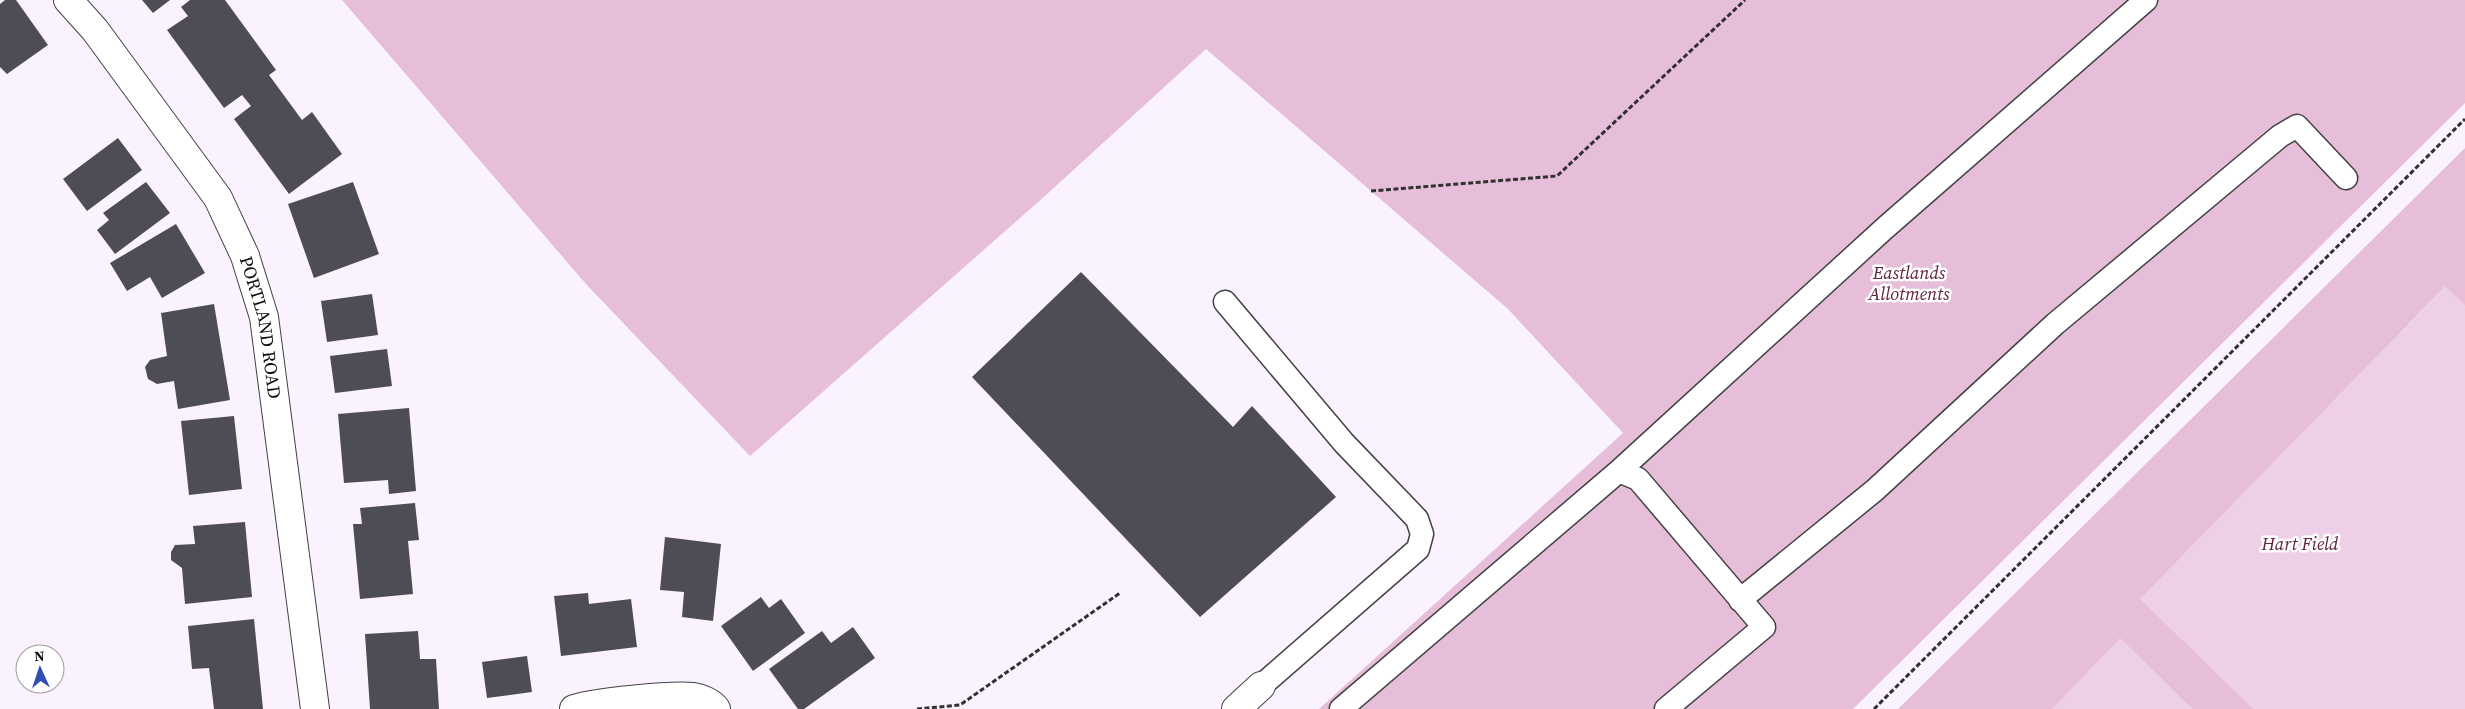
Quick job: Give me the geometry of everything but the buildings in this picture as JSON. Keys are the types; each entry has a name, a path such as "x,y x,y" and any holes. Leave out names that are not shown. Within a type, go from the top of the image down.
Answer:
{"street":[{"name":"PORTLAND ROAD","path":"68,0 96,30 218,198 246,256 264,317 316,709"},
{"path":"1236,709 1262,686"},
{"path":"574,709 645,699 694,697 713,704 716,709"}],"lane":[{"path":"1341,709 1619,471 1885,228 2146,0"},
{"path":"1740,600 1875,490 2055,324 2280,136 2297,126 2346,178"},
{"path":"1225,302 1344,443 1417,519 1422,534 1418,549 1262,686"},
{"path":"1619,471 1638,480 1764,627 1666,709"}],"path":[{"path":"1371,191 1557,176 1745,0"},
{"path":"1874,709 2465,119"},
{"path":"917,709 960,705 1120,593"}],"green space":[{"name":"Eastlands Allotments","path":"342,0 2465,0 2465,103 1853,709 1319,709 1623,433 1508,309 1206,49 1046,195 750,456 586,284"},
{"name":"Hart Field","path":"2465,148 2465,709 1898,709"},
{"path":"2445,286 2465,305 2465,709 2253,709 2140,599"},
{"path":"2120,638 2193,709 2052,709"}]}
